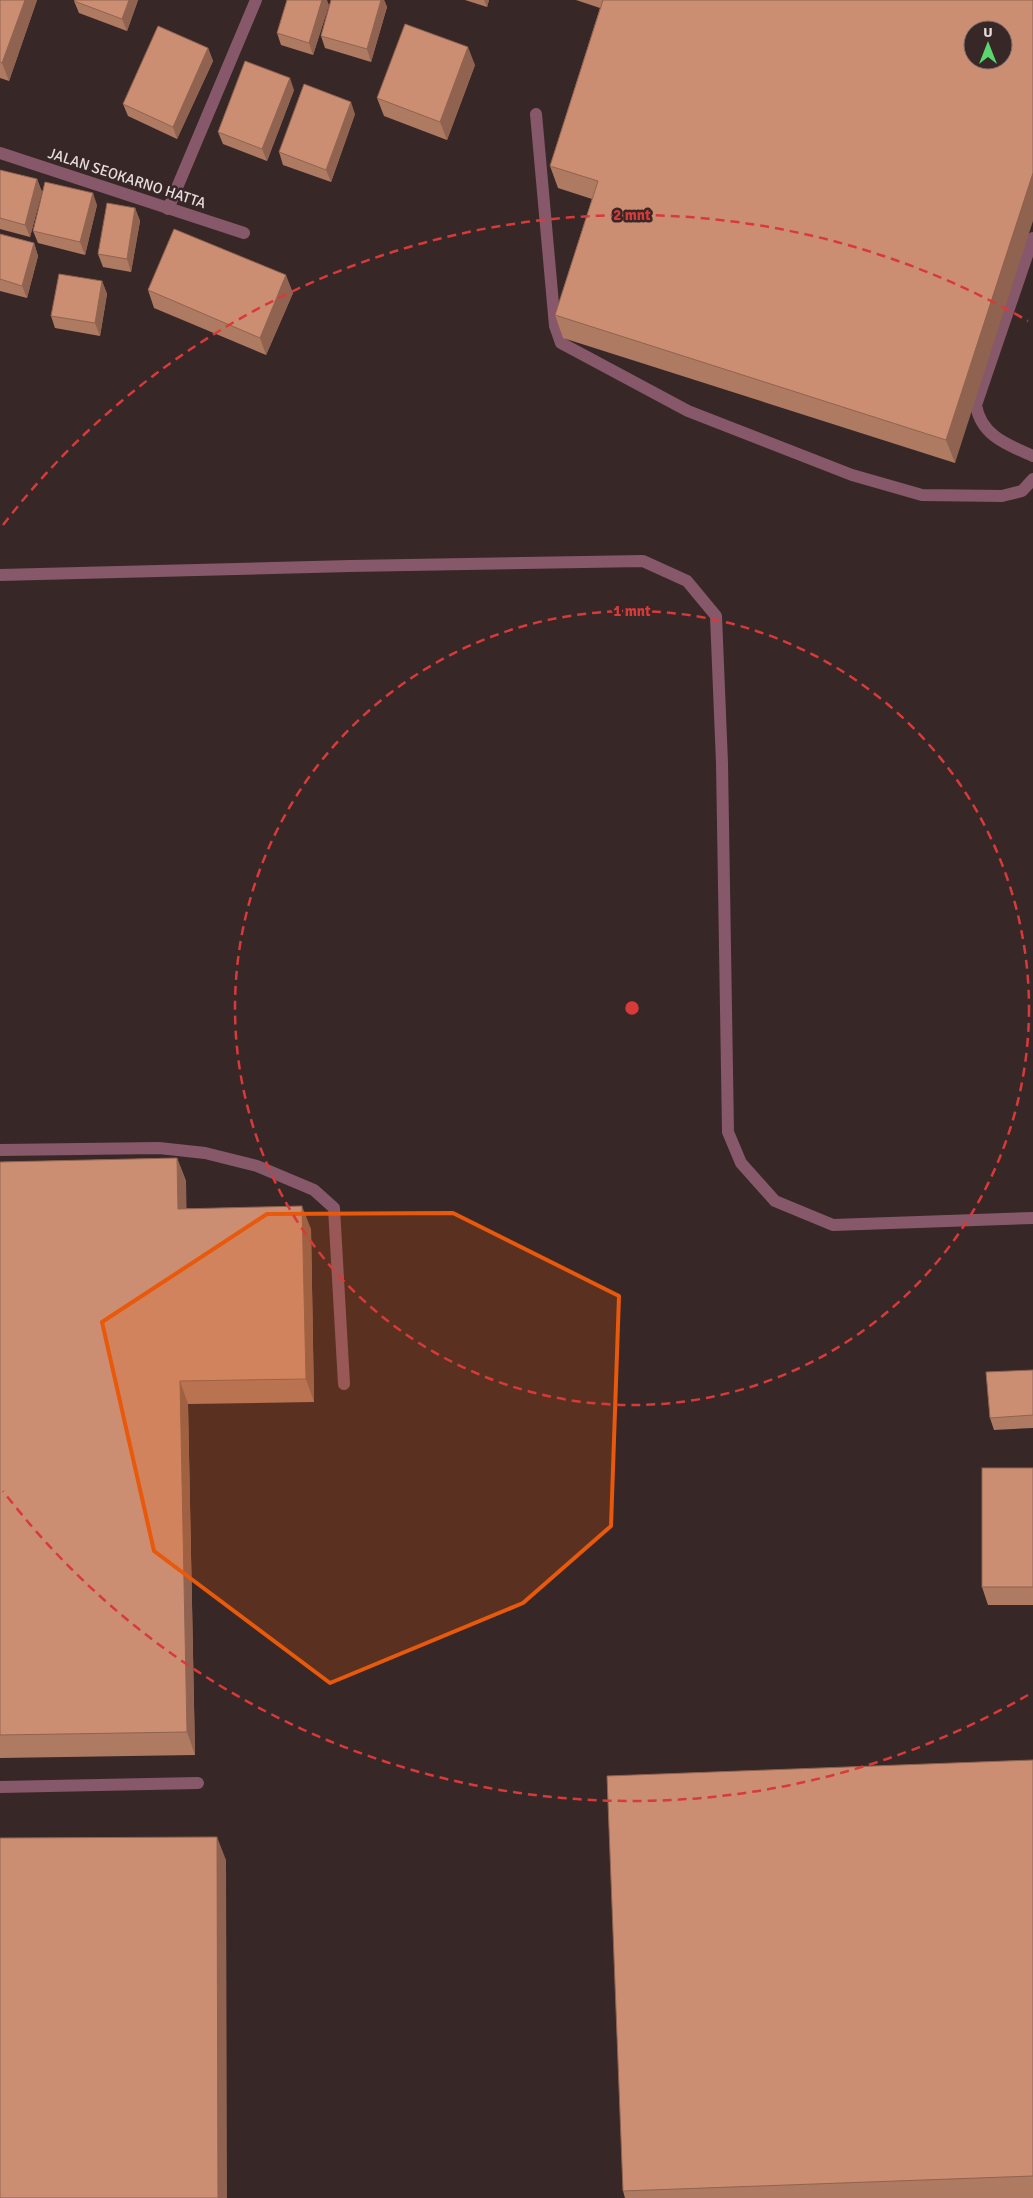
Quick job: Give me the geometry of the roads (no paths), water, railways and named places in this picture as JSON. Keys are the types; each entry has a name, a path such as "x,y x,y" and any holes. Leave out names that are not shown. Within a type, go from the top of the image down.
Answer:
{"street":[{"path":"168,208 256,0"},
{"path":"536,114 555,326 561,343 688,411 861,478 922,495 1002,496 1022,491 1033,479"},
{"name":"JALAN SEOKARNO HATTA","path":"0,153 244,233"},
{"path":"1033,238 976,405 985,429 1002,443 1033,456"},
{"path":"0,575 642,561 687,581 716,616 722,763 728,1132 741,1163 775,1201 833,1225 1033,1218"},
{"path":"0,1150 159,1148 205,1154 258,1166 314,1190 334,1208 344,1384"},
{"path":"0,1787 198,1783"}]}
